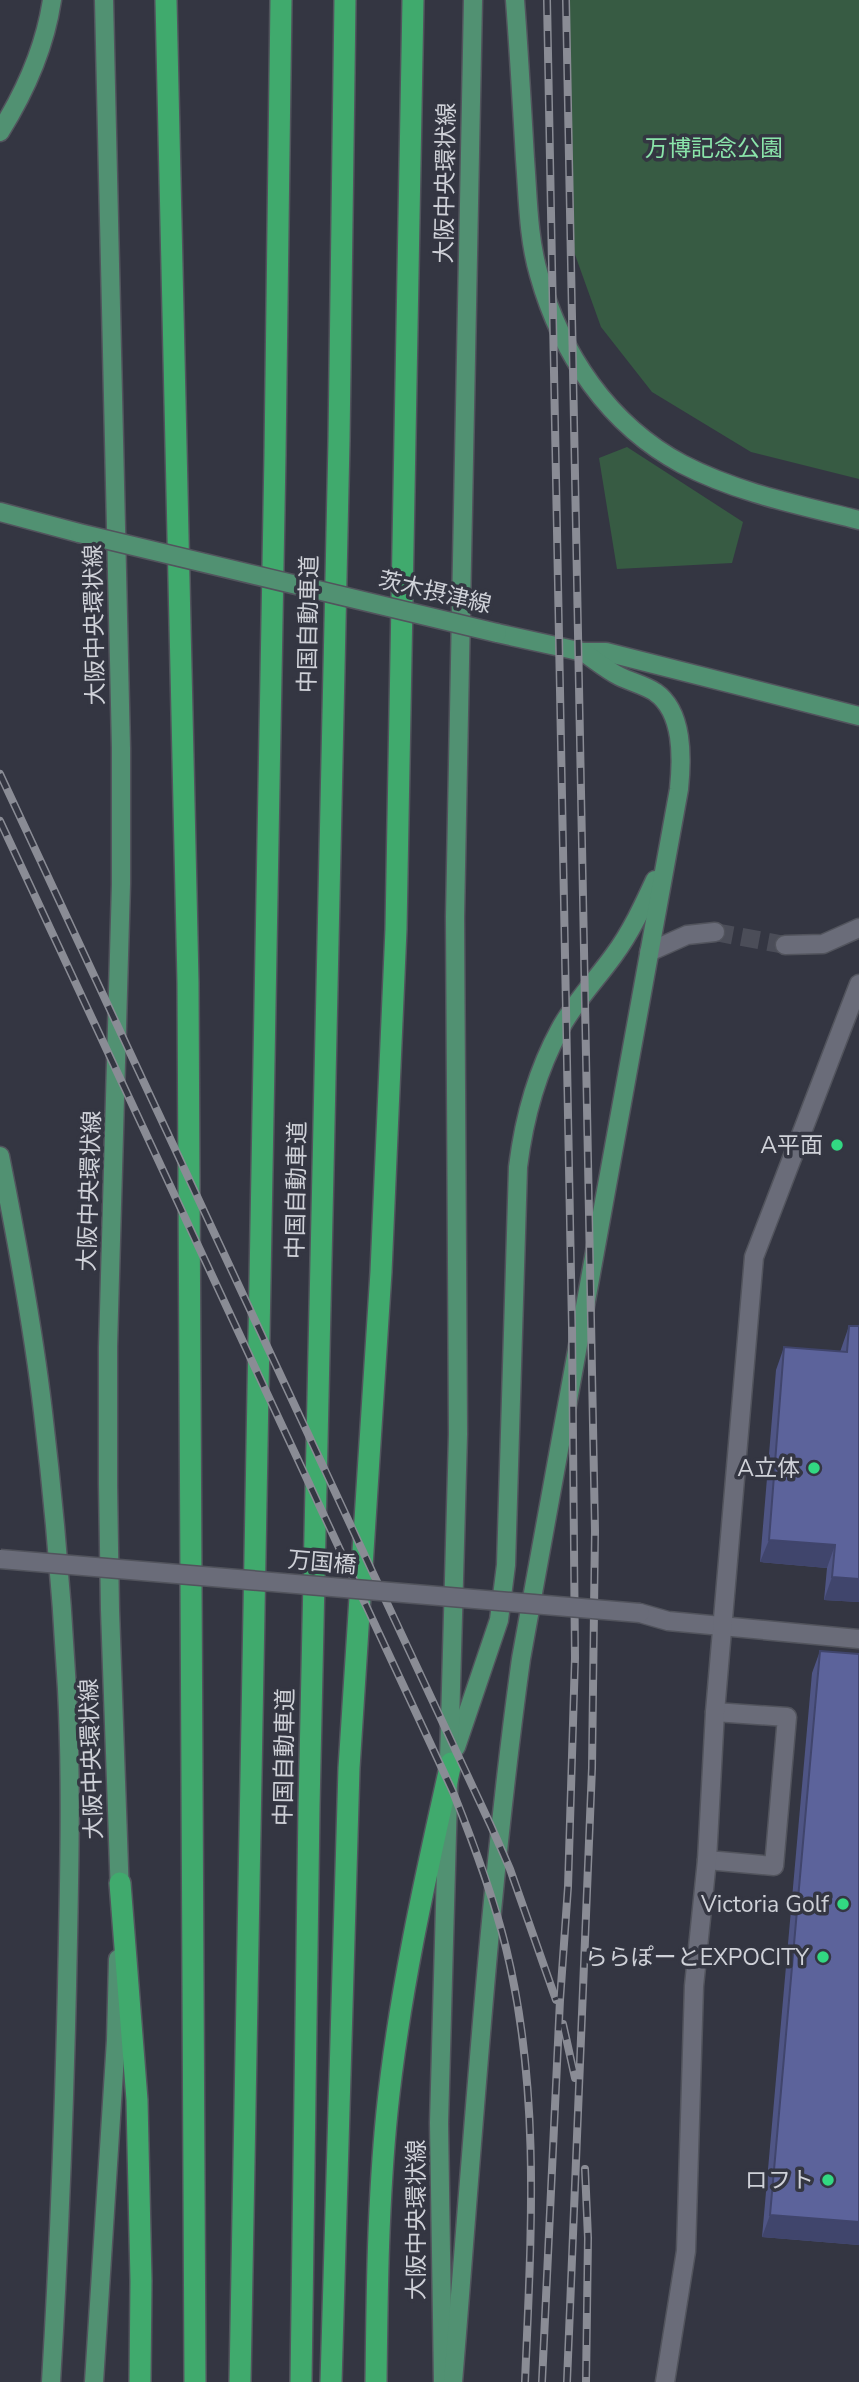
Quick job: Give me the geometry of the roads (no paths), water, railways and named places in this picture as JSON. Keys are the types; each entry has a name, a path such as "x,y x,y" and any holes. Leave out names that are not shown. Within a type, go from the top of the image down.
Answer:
{"highway":[{"path":"166,0 188,996 195,2382"},
{"name":"中国自動車道","path":"240,2382 281,0"},
{"name":"中国自動車道","path":"301,2382 309,1821 339,441 345,0"},
{"path":"331,2382 349,1768 381,1272 396,929 413,0"},
{"path":"376,2382 377,2305 387,2114 410,1950 451,1763"},
{"path":"120,1883 137,2100 140,2382"}],"main road":[{"path":"0,132 20,101 37,57 51,0"},
{"name":"大阪中央環状線","path":"94,2382 115,2054 120,1883 110,1610 108,1347 121,884 121,748 104,0"},
{"name":"大阪中央環状線","path":"443,2382 439,2123 458,1434 455,917 473,0"},
{"path":"515,0 528,210 538,273 562,335 588,382 611,410 635,432 681,463 717,480 767,498 859,520"},
{"name":"茨木摂津線","path":"0,512 498,633 583,652 606,652 859,716"},
{"path":"453,2382 499,1843 521,1659 679,789 682,758 670,709 656,693 617,675 583,652"},
{"path":"451,1763 499,1620 506,1565 518,1167 523,1130 532,1094 561,1027 616,953 638,917 667,856"},
{"path":"0,1156 23,1276 43,1410 55,1525 67,1692 70,1818 68,1964 63,2144 51,2382"}],"lane":[{"path":"785,945 823,944 859,928"},
{"path":"649,952 687,935 715,932"},
{"path":"665,2382 686,2251 694,1986 707,1860 715,1712 754,1257 859,984"},
{"name":"万国橋","path":"0,1559 639,1613 668,1621 859,1639"},
{"path":"707,1860 774,1866 787,1717 715,1712"}],"tunnel":[{"path":"715,932 785,945"}],"railway":[{"path":"542,2382 568,1887 575,1658 572,1327 547,0"},
{"path":"566,0 595,1531 592,1768 567,2382"},
{"path":"0,774 491,1826 510,1869 556,2000"},
{"path":"0,821 453,1792 489,1889 506,1948 517,2002 529,2110 531,2219 525,2382"},
{"path":"563,2024 575,2078"},
{"path":"585,2169 588,2238 586,2382"}],"place":[{"name":"A平面","path":"837,1145"},
{"name":"A立体","path":"814,1468"},
{"name":"Victoria Golf","path":"843,1904"},
{"name":"ららぽーとEXPOCITY","path":"823,1957"},
{"name":"ロフト","path":"828,2180"}],"park label":[{"name":"万博記念公園","path":"714,148"}]}
